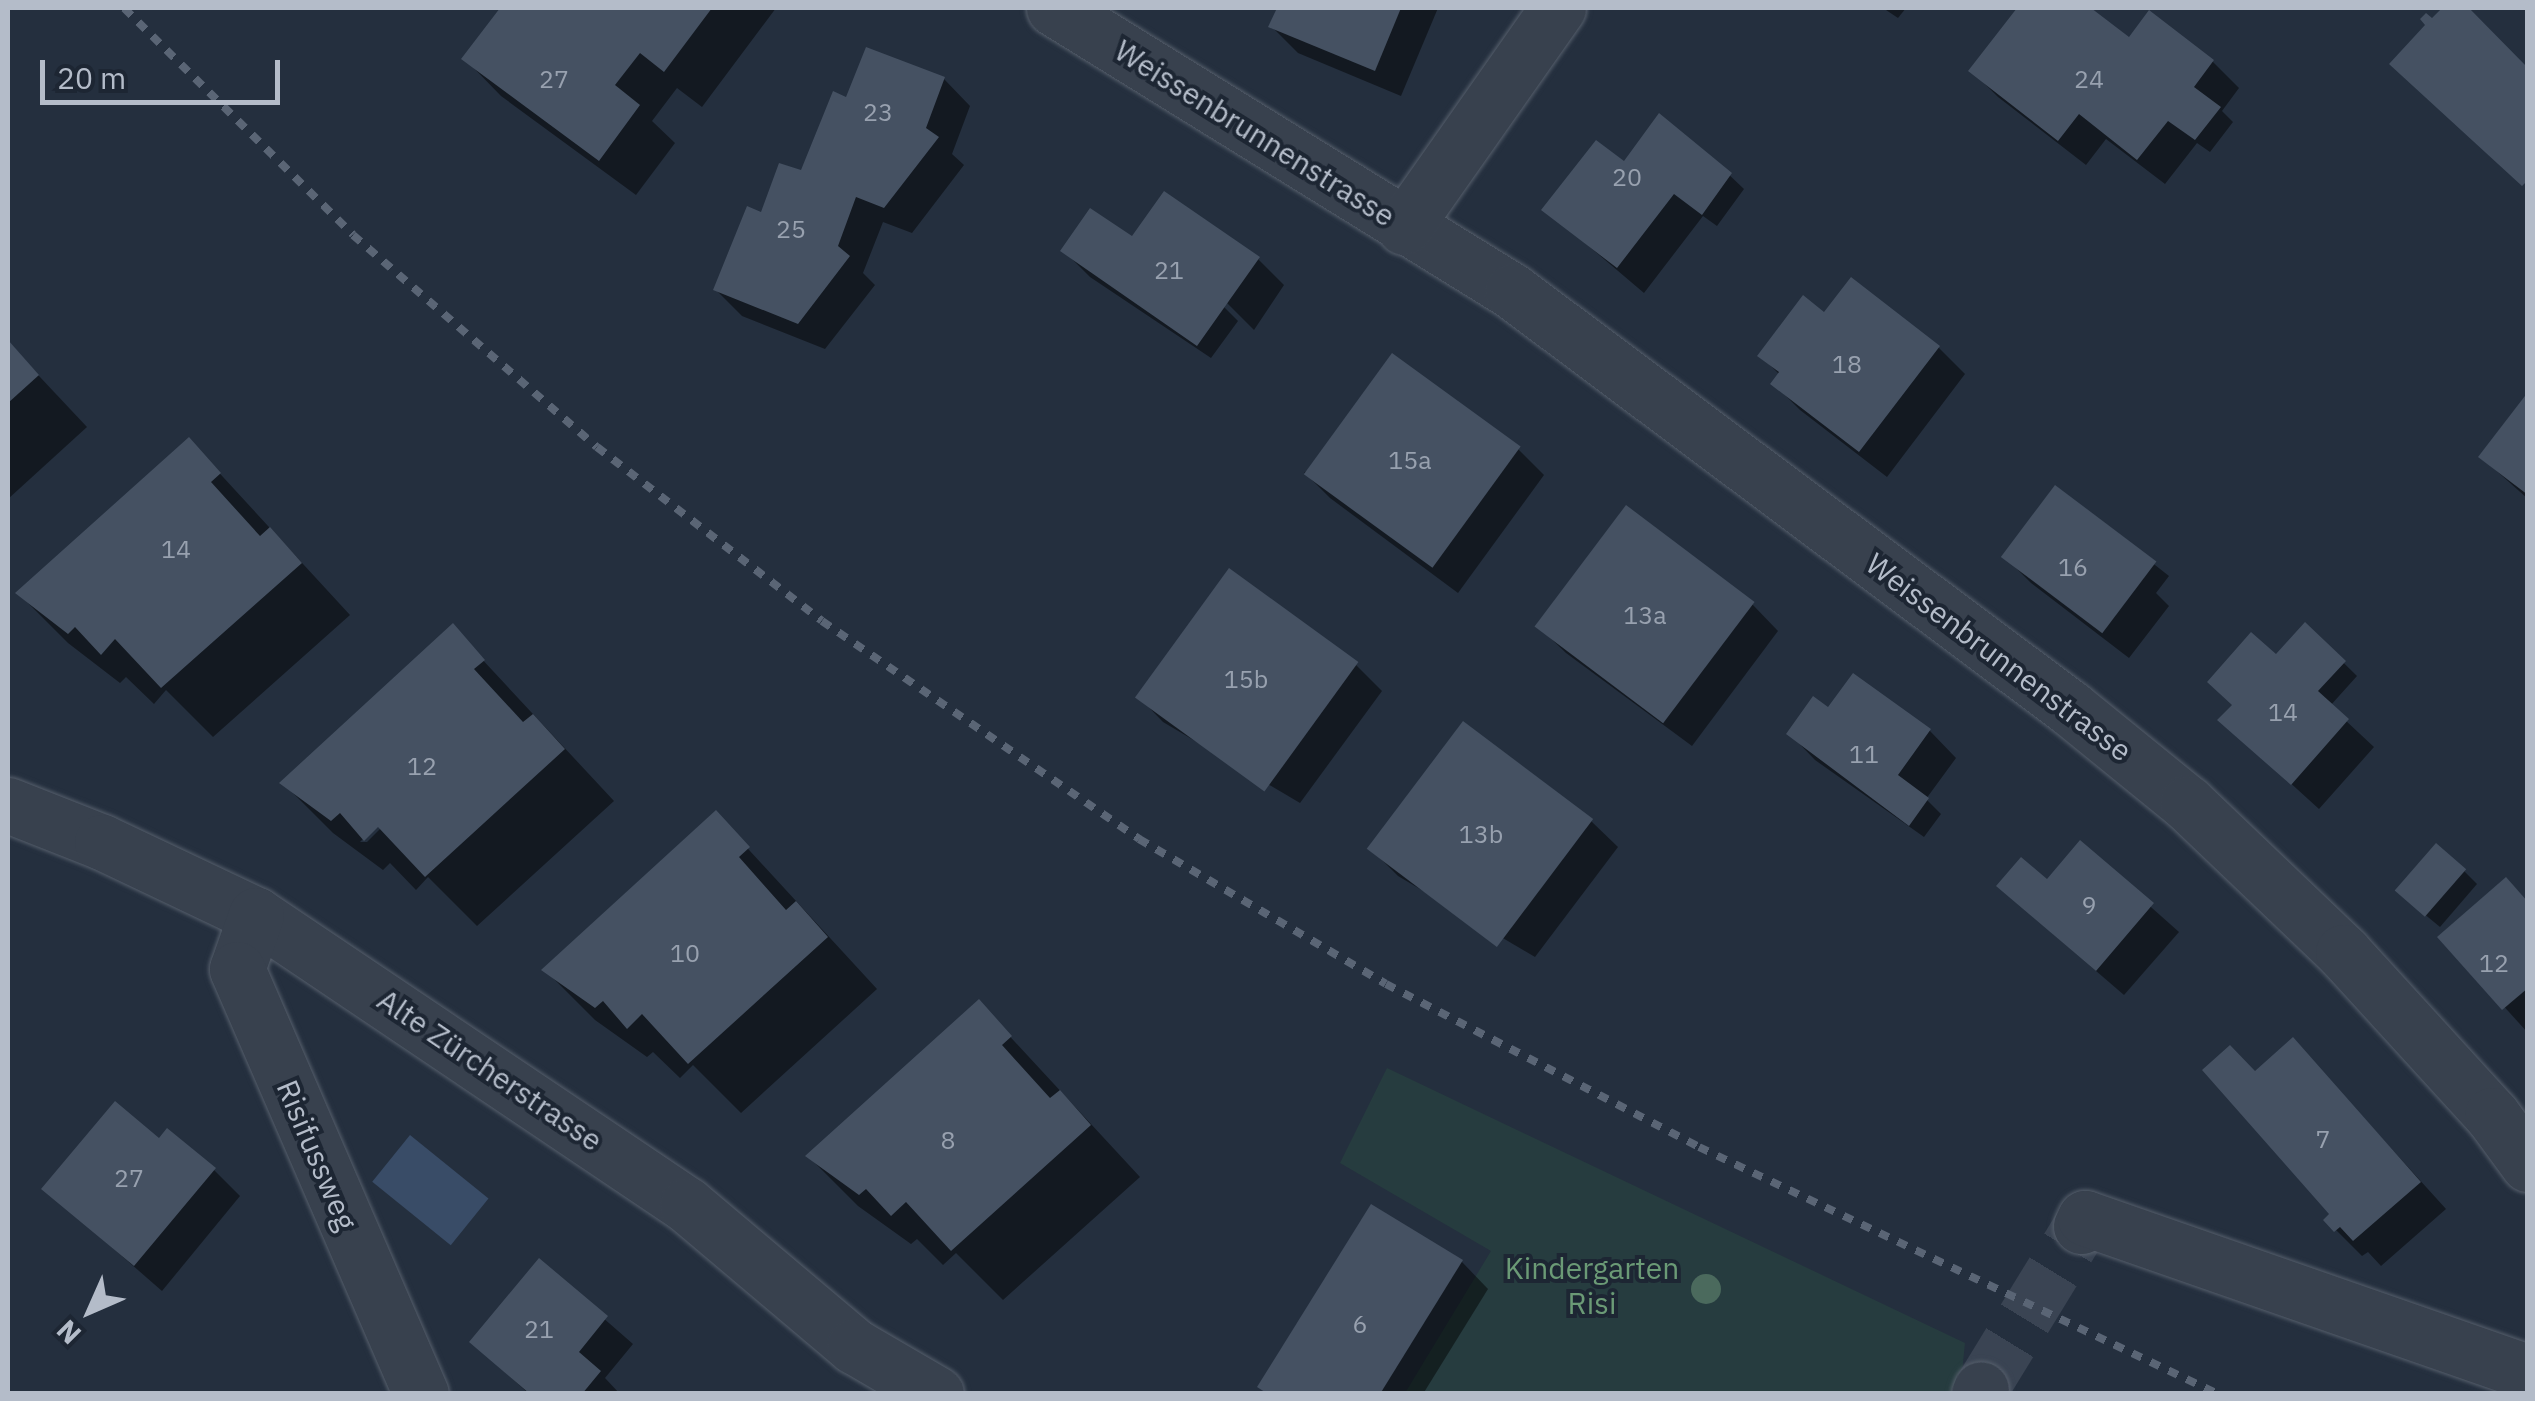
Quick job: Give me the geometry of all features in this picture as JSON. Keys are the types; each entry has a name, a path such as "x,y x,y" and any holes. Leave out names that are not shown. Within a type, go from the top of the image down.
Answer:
{"street":[{"name":"Weissenbrunnenstrasse","path":"1054,8 1544,315 2070,708 2187,803 2344,952 2492,1115 2528,1164"},
{"name":"Weissenbrunnenstrasse","path":"1404,227 1558,8"},
{"name":"Alte Zürcherstrasse","path":"8,805 102,842 256,915 686,1205 854,1346 936,1394"},
{"name":"Risifussweg","path":"256,915 237,969 421,1394"},
{"path":"2081,1226 2085,1218 2528,1372"}],"green space":[{"name":"Kindergarten Risi","path":"1387,1068 1965,1343 1961,1383 1954,1394 1405,1393 1491,1251 1340,1163"}],"water":[{"path":"410,1135 488,1199 451,1245 372,1182"}],"building":[{"path":"500,8 712,8 664,72 640,53 615,85 640,105 599,161 461,59"},
{"path":"1277,8 1401,8 1375,71 1268,27"},
{"path":"2017,8 2091,8 2129,37 2149,10 2214,60 2194,87 2221,107 2195,140 2168,121 2137,160 2079,114 2058,141 1968,71"},
{"path":"2442,8 2469,8 2528,68 2528,180 2522,186 2389,64 2425,25 2420,19 2426,13 2432,18"},
{"path":"866,47 945,77 926,128 939,137 884,208 856,197 838,246 850,256 798,324 713,290 747,206 761,212 779,163 801,170 833,91 846,97"},
{"path":"1659,113 1732,173 1702,215 1674,194 1617,268 1541,210 1596,140 1624,161"},
{"path":"1164,191 1260,257 1197,346 1060,251 1090,208 1132,236"},
{"path":"1851,277 1940,346 1859,452 1770,384 1779,372 1757,356 1803,295 1824,312"},
{"path":"8,340 39,375 8,403"},
{"path":"1392,353 1521,446 1432,568 1304,474"},
{"path":"2528,392 2528,495 2478,457"},
{"path":"189,437 221,473 211,482 260,536 270,527 302,563 161,688 115,639 101,655 75,627 68,634 15,593"},
{"path":"2055,485 2156,561 2102,633 2001,557"},
{"path":"1626,505 1755,602 1663,723 1535,626"},
{"path":"1229,568 1358,662 1264,791 1135,697"},
{"path":"2305,622 2346,661 2318,691 2349,719 2291,785 2217,720 2232,705 2207,682 2251,632 2276,654"},
{"path":"453,623 485,660 474,669 523,722 533,714 565,749 425,877 378,827 364,841 340,813 331,821 279,783"},
{"path":"1853,673 1931,729 1898,775 1929,798 1909,826 1786,734 1813,696 1828,707"},
{"path":"1463,721 1593,819 1497,947 1367,849"},
{"path":"716,810 750,847 739,857 786,910 796,901 828,937 688,1064 642,1014 627,1029 603,1001 595,1008 541,970"},
{"path":"2080,840 2154,903 2096,971 1996,886 2021,857 2047,879"},
{"path":"2436,843 2466,869 2425,917 2395,891"},
{"path":"2506,877 2528,902 2528,988 2502,1010 2437,937"},
{"path":"979,999 1012,1036 1002,1045 1050,1098 1060,1090 1091,1125 951,1251 906,1202 891,1216 866,1189 859,1195 805,1156"},
{"path":"2293,1037 2421,1182 2353,1241 2340,1227 2334,1232 2323,1220 2329,1214 2202,1070 2230,1045 2255,1071"},
{"path":"115,1101 159,1138 167,1128 216,1168 134,1266 41,1189"},
{"name":"Kindergarten Risi","path":"1371,1204 1463,1260 1380,1394 1268,1394 1257,1387"},
{"path":"539,1258 608,1316 579,1352 601,1371 582,1394 530,1394 469,1342"}],"tunnel":[{"path":"1981,1389 2081,1226"}],"railway":[{"path":"124,8 353,235 597,447 822,621 1139,839 1386,984 1699,1147 2218,1394"}]}
